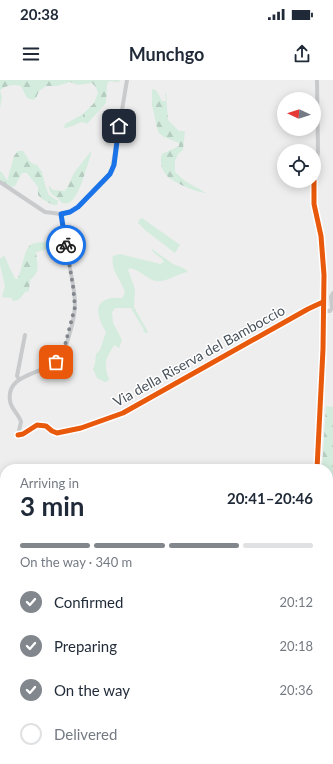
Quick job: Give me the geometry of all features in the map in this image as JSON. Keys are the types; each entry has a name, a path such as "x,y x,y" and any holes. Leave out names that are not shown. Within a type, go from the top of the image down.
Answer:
{"street":[{"path":"0,182 45,212 61,214 70,212 78,207 107,178 114,165 127,80"},
{"path":"317,80 318,144"},
{"path":"314,188 314,204 323,250 324,311 317,464"},
{"path":"25,335 17,376 19,379 57,362 62,354 67,340 74,312 75,300 61,214"},
{"path":"324,311 330,311 332,308 331,298 333,293"},
{"name":"Via della Riserva del Bamboccio","path":"19,379 13,386 9,398 11,406 21,422 18,435 23,434 37,425 46,426 52,431 58,433 81,428 123,413 323,302"}],"green space":[{"path":"0,80 119,80 120,82 109,81 107,85 106,103 87,124 83,122 83,114 94,103 98,93 96,87 92,83 78,85 70,82 57,86 46,86 39,91 36,98 33,100 27,98 21,86 10,85 0,90"},
{"path":"152,89 156,90 162,101 166,101 166,93 168,120 179,131 185,131 183,150 178,154 175,161 175,172 185,181 206,193 181,185 168,177 164,172 161,163 162,154 179,146 179,143 164,137 158,132 152,105"},
{"path":"0,90 2,98 0,108"},
{"path":"83,114 83,122 64,128 65,124"},
{"path":"18,151 23,151 30,162 37,165 42,172 49,195 58,201 57,205 53,205 38,195 38,187 27,173 22,173 15,186 11,187 0,180 0,172 2,172 7,181 14,156"},
{"path":"91,151 85,174 76,196 68,203 62,203 50,192 49,186 53,190 64,191 74,173"},
{"path":"142,218 180,245 175,253 138,223"},
{"path":"44,242 54,246 53,248 36,252 37,271 30,280 29,290 24,289 17,279 27,250 32,244"},
{"path":"151,248 173,264 188,272 165,280 157,281 134,269 130,268 128,270 135,289 134,307 148,332 146,333 143,331 144,330 131,308 115,308 112,312 113,323 122,340 119,348 114,345 107,358 106,369 109,379 105,382 97,378 93,369 96,354 100,350 106,332 101,323 98,309 103,301 111,298 122,298 125,293 113,266 113,256 120,254 160,264 164,262 154,253"},
{"path":"4,255 15,279 17,279 23,288 29,290 15,301 13,301 12,298 2,297 5,286 0,265 0,258"},
{"path":"326,406 333,407 333,464 322,464"}],"cycle path":[{"path":"314,188 314,204 321,236 324,275 323,349 317,464"},
{"path":"18,435 23,434 37,425 46,426 57,433 81,428 123,413 323,302"}],"way so far":[{"path":"56,362 60,358 64,349 75,307 66,245"}],"route":[{"path":"66,245 61,214 70,212 78,207 110,174 114,165 119,126"}]}
